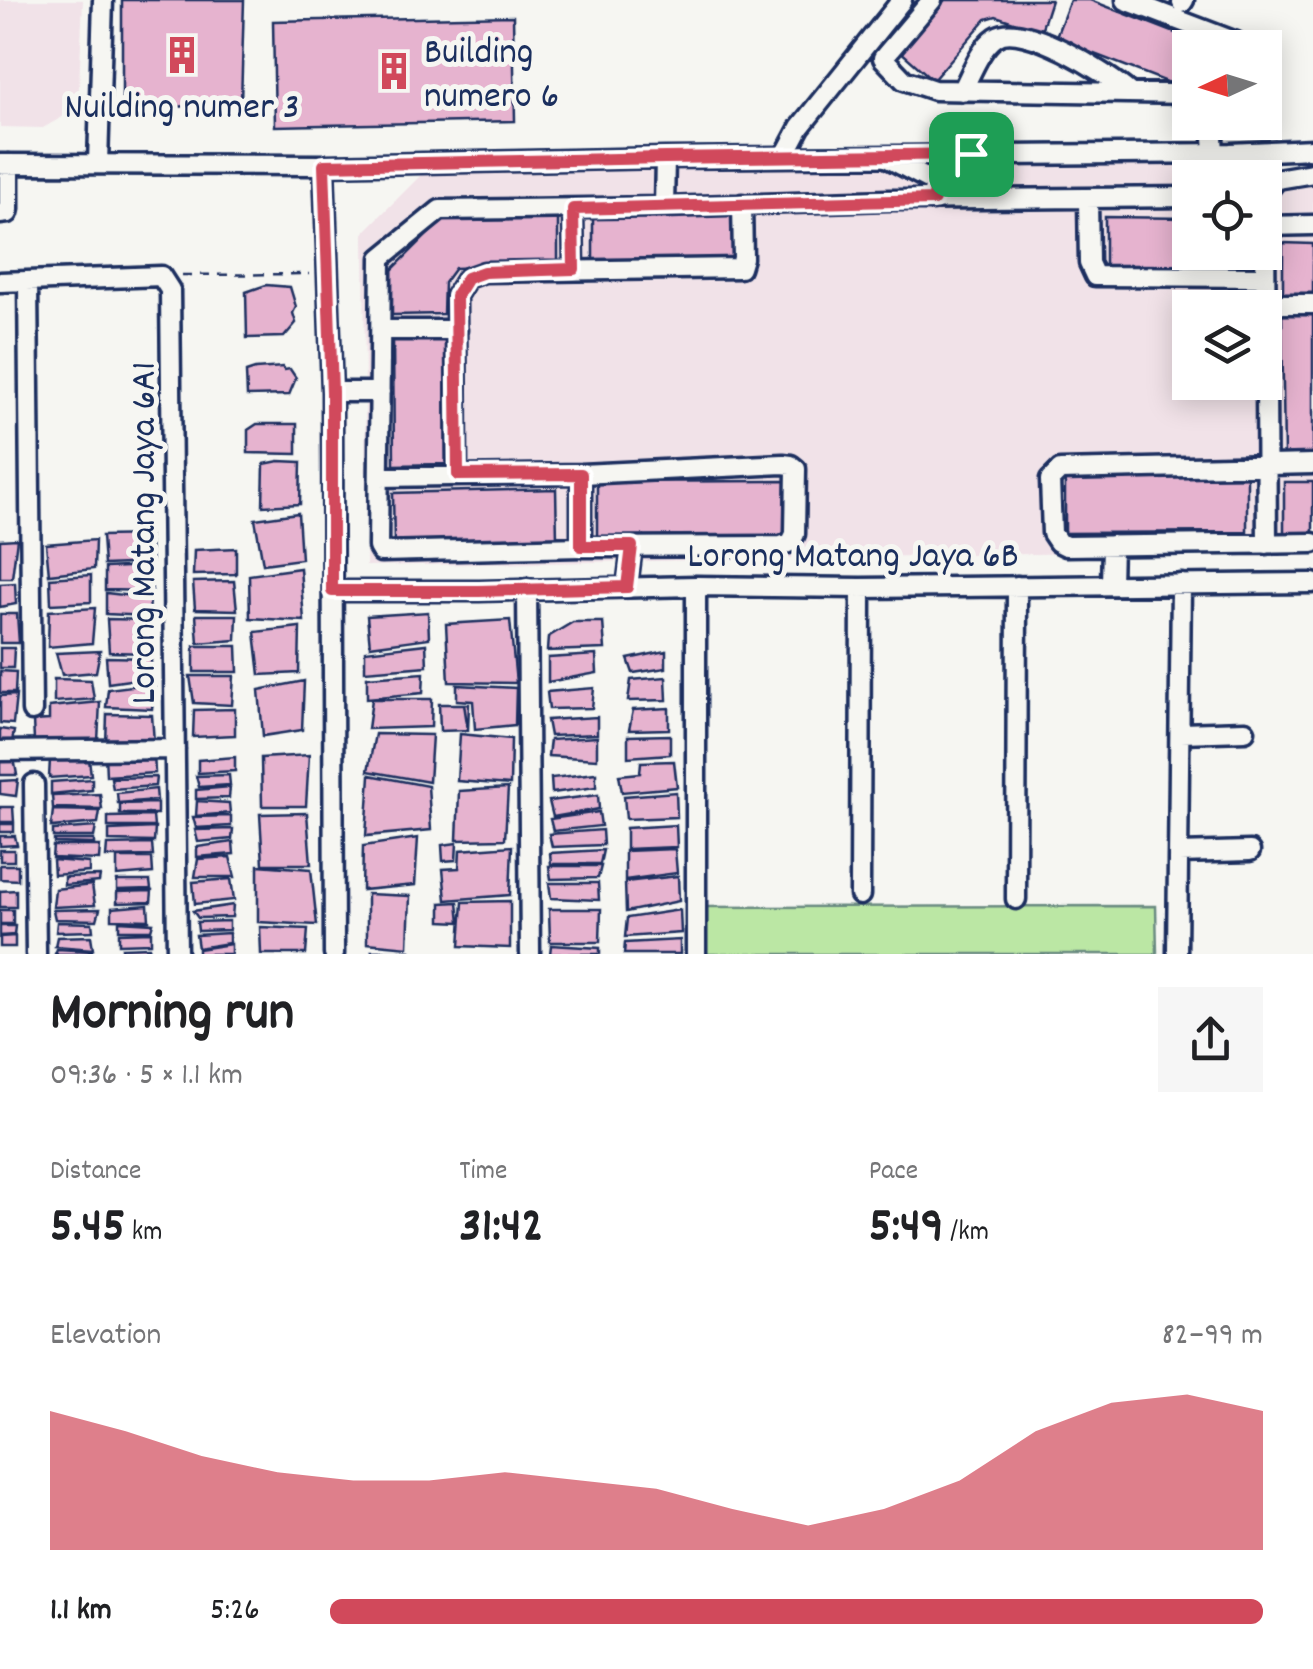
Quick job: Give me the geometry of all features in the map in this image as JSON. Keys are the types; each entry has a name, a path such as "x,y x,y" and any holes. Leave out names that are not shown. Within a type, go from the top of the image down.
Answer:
{"street":[{"path":"98,163 102,0"},
{"path":"784,157 800,127 902,0"},
{"path":"883,58 932,0"},
{"path":"1126,0 1205,30"},
{"path":"962,90 988,44 999,34 1016,32 1111,77 1130,93"},
{"path":"867,43 904,80 934,90 1172,94"},
{"path":"1218,140 1222,153"},
{"path":"0,214 9,209 4,164 324,165 1313,149"},
{"path":"1222,153 1239,160"},
{"path":"934,192 971,154"},
{"path":"884,156 934,192"},
{"path":"664,208 665,158"},
{"path":"324,165 332,392 334,954"},
{"path":"1282,177 1313,173"},
{"path":"379,477 791,465 796,469 794,534 791,542 781,546 381,552 378,547 381,258 440,210 664,208 934,192 1088,199 1172,197"},
{"path":"1088,199 1089,263 1095,276 1265,277"},
{"path":"458,475 456,296 467,278 484,272 740,268 742,204"},
{"path":"573,209 574,269"},
{"path":"1282,224 1313,225"},
{"path":"1265,270 1265,290"},
{"path":"0,282 161,276"},
{"name":"Lorong Matang Jaya 6A1","path":"161,276 170,290 172,306 176,954"},
{"path":"28,282 32,711"},
{"path":"1282,304 1313,304"},
{"path":"382,330 457,330"},
{"path":"332,392 380,392"},
{"path":"1266,400 1267,544"},
{"path":"1313,464 1060,470 1050,480 1052,533 1066,546 1313,543"},
{"path":"581,474 581,546"},
{"path":"627,587 632,546"},
{"path":"1111,584 1112,546"},
{"name":"Lorong Matang Jaya 6B","path":"332,591 1313,583"},
{"path":"1177,954 1181,584"},
{"path":"696,586 696,954"},
{"path":"1016,899 1017,586"},
{"path":"527,588 530,954"},
{"path":"860,895 861,588"},
{"path":"1181,733 1246,732"},
{"path":"0,751 175,749"},
{"path":"34,784 36,954"},
{"path":"1179,853 1250,851"}],"path":[{"path":"161,276 328,274"}],"shaded area":[{"path":"0,0 83,0 78,108 43,128 0,127"},
{"path":"1172,164 1172,270 1282,270 1282,186 1313,186 1313,549 366,566 364,232 427,169"}],"green space":[{"path":"1156,906 1157,954 703,954 703,907"}],"building":[{"name":"Nuilding numer 3","path":"122,0 244,0 241,103 122,110"},
{"path":"945,0 1051,0 1041,31 996,16 986,19 933,80 900,51"},
{"path":"1070,0 1090,0 1172,32 1172,82 1167,82 1055,39"},
{"name":"Building numero 6","path":"513,16 515,121 275,126 273,21"},
{"path":"737,214 737,263 593,264 593,215"},
{"path":"558,217 558,265 455,268 444,283 443,314 392,315 392,270 443,219"},
{"path":"1105,217 1172,218 1172,270 1240,271 1105,270"},
{"path":"1283,243 1313,244 1313,295 1283,295"},
{"path":"266,285 290,287 296,323 284,337 247,338 246,292"},
{"path":"1313,314 1313,456 1284,456 1282,315"},
{"path":"393,334 445,334 446,464 394,465"},
{"path":"283,367 296,378 289,395 247,396 246,372"},
{"path":"257,424 297,424 297,454 248,453 248,430"},
{"path":"301,462 300,504 263,506 264,464"},
{"path":"1247,477 1247,532 1065,533 1065,478"},
{"path":"786,481 786,537 597,538 597,482"},
{"path":"1284,482 1313,482 1313,534 1284,534"},
{"path":"556,489 557,540 394,544 393,493"},
{"path":"298,513 301,559 263,564 255,519"},
{"path":"149,535 152,563 104,565 102,536"},
{"path":"17,539 12,578 0,578 0,540"},
{"path":"95,540 94,569 49,574 46,544"},
{"path":"236,548 236,574 193,575 194,550"},
{"path":"150,566 152,591 105,590 105,568"},
{"path":"300,568 304,621 250,618 249,575"},
{"path":"91,575 91,602 51,604 50,578"},
{"path":"234,581 237,610 195,609 193,582"},
{"path":"15,583 16,604 0,607 0,584"},
{"path":"106,593 150,598 149,616 106,614"},
{"path":"95,608 92,643 48,647 49,611"},
{"path":"428,612 429,638 370,646 367,616"},
{"path":"0,614 17,614 19,643 0,643"},
{"path":"196,615 237,615 236,640 198,643"},
{"path":"107,619 150,620 150,653 109,652"},
{"path":"510,620 516,683 449,682 446,624"},
{"path":"573,622 603,622 605,649 547,651 548,637"},
{"path":"300,627 299,673 260,675 255,632"},
{"path":"426,644 427,666 365,671 365,651"},
{"path":"194,646 237,646 238,672 194,672"},
{"path":"0,648 14,648 13,668 0,668"},
{"path":"100,651 96,672 62,675 56,653"},
{"path":"666,651 666,668 633,673 628,659"},
{"path":"596,655 597,673 548,682 548,658"},
{"path":"106,657 151,658 151,677 108,683"},
{"path":"0,671 16,672 15,693 0,693"},
{"path":"424,673 423,693 367,698 367,677"},
{"path":"190,676 234,676 232,705 194,703"},
{"path":"666,677 667,700 628,701 631,680"},
{"path":"54,679 91,680 94,699 54,702"},
{"path":"304,681 302,730 263,736 259,690"},
{"path":"155,683 152,709 106,707 108,689"},
{"path":"457,685 516,688 515,725 475,729 473,701 457,700"},
{"path":"594,688 592,708 549,709 547,692"},
{"path":"16,695 13,724 0,723 0,696"},
{"path":"372,699 432,699 431,727 368,729"},
{"path":"100,702 98,741 34,740 33,721 49,720 49,707"},
{"path":"439,704 469,704 468,730 440,731"},
{"path":"439,704 464,704 468,730 440,731"},
{"path":"669,708 669,729 629,730 633,710"},
{"path":"235,709 235,735 193,737 194,710"},
{"path":"107,714 152,715 154,742 106,745"},
{"path":"597,717 597,734 550,736 547,720"},
{"path":"0,729 14,731 12,742 0,742"},
{"path":"375,734 432,735 429,782 368,771"},
{"path":"460,734 511,739 510,785 457,781"},
{"path":"670,735 670,754 628,757 628,736"},
{"path":"597,737 597,759 548,756 550,740"},
{"path":"154,752 155,773 106,776 105,754"},
{"path":"309,755 306,806 262,806 261,758"},
{"path":"235,757 235,771 198,773 198,760"},
{"path":"14,758 17,775 0,775 0,760"},
{"path":"50,759 89,759 91,775 49,778"},
{"path":"674,761 677,787 622,792 619,775 640,773 641,762"},
{"path":"596,773 596,787 552,793 551,778"},
{"path":"229,775 230,785 199,787 196,776"},
{"path":"370,775 428,786 431,830 366,836"},
{"path":"156,777 155,786 113,789 111,778"},
{"path":"92,779 92,790 51,794 51,782"},
{"path":"18,780 16,796 0,794 0,781"},
{"path":"230,787 229,798 196,799 196,790"},
{"path":"508,788 505,839 457,840 459,791"},
{"path":"156,789 157,800 118,803 117,793"},
{"path":"676,792 677,817 626,819 624,796"},
{"path":"100,794 102,809 53,808 52,796"},
{"path":"598,795 599,809 553,817 549,801"},
{"path":"197,801 229,803 230,813 196,816"},
{"path":"157,803 157,814 120,814 120,804"},
{"path":"0,807 13,807 14,822 0,822"},
{"path":"53,810 100,811 98,823 51,827"},
{"path":"599,812 601,826 553,831 550,819"},
{"path":"307,813 311,864 263,864 260,814"},
{"path":"153,816 154,827 108,827 108,817"},
{"path":"231,816 231,826 196,828 193,817"},
{"path":"0,824 14,824 14,832 0,832"},
{"path":"676,825 677,847 626,849 626,828"},
{"path":"96,827 94,837 53,837 53,830"},
{"path":"155,828 154,842 109,841 109,830"},
{"path":"233,829 232,839 198,842 195,830"},
{"path":"602,830 603,845 552,847 549,834"},
{"path":"0,836 15,836 17,845 0,846"},
{"path":"418,838 415,885 362,890 363,846"},
{"path":"94,840 94,844 54,843"},
{"path":"233,842 234,854 197,857 197,847"},
{"path":"457,843 456,860 443,861 442,845"},
{"path":"152,844 153,856 106,857 107,845"},
{"path":"53,846 100,846 99,860 52,858"},
{"path":"512,846 510,895 446,900 443,869 459,868 460,850"},
{"path":"675,849 677,873 625,880 625,851"},
{"path":"0,850 14,850 14,861 0,861"},
{"path":"603,850 600,864 551,864 550,853"},
{"path":"230,857 235,877 195,877 198,859"},
{"path":"117,858 152,858 153,873 117,876"},
{"path":"53,860 89,863 89,872 54,875"},
{"path":"0,865 18,865 18,880 0,879"},
{"path":"258,865 311,869 317,925 258,922"},
{"path":"549,866 601,866 598,878 551,879"},
{"path":"100,876 99,882 64,885 64,877"},
{"path":"678,876 679,901 626,912 625,882"},
{"path":"231,879 234,900 195,904 193,882"},
{"path":"117,881 150,881 151,889 117,890"},
{"path":"549,883 598,883 599,900 551,898"},
{"path":"92,885 95,905 53,907 55,889"},
{"path":"16,890 16,907 0,907 0,891"},
{"path":"152,891 151,902 117,903 117,892"},
{"path":"367,894 410,896 408,947 367,943"},
{"path":"510,901 510,948 460,946 463,902"},
{"path":"458,902 460,922 441,921 441,903"},
{"path":"148,905 149,920 112,919 112,908"},
{"path":"233,905 232,917 198,918 193,911"},
{"path":"100,909 97,920 55,919 53,910"},
{"path":"549,909 601,909 600,942 550,942"},
{"path":"0,910 13,910 13,924 0,924"},
{"path":"680,910 681,933 625,937 627,918"},
{"path":"119,921 153,923 151,930 119,930"},
{"path":"229,921 229,930 198,931 197,922"},
{"path":"57,922 92,923 93,931 56,932"},
{"path":"0,926 15,926 14,935 0,936"},
{"path":"260,927 308,929 306,954 261,954"},
{"path":"151,932 151,943 119,944 119,933"},
{"path":"229,933 229,943 198,948 196,935"},
{"path":"15,936 15,947 0,947 0,937"},
{"path":"91,936 93,949 55,946 57,937"},
{"path":"680,940 680,954 624,954 625,943"},
{"path":"231,944 231,954 198,954 198,949"},
{"path":"551,945 600,948 600,954 550,954"},
{"path":"149,947 151,954 122,954 122,948"},
{"path":"57,949 92,951 93,954 55,954"},
{"path":"372,951 410,951 410,954 373,954"}],"place":[{"name":"Nuilding numer 3","path":"182,55"},
{"name":"Building numero 6","path":"394,71"}],"route":[{"path":"971,154 935,183 934,200 573,209 574,269 484,272 467,278 456,296 458,475 581,474 581,546 632,546 627,587 332,591 332,392 324,165 971,154"}]}
